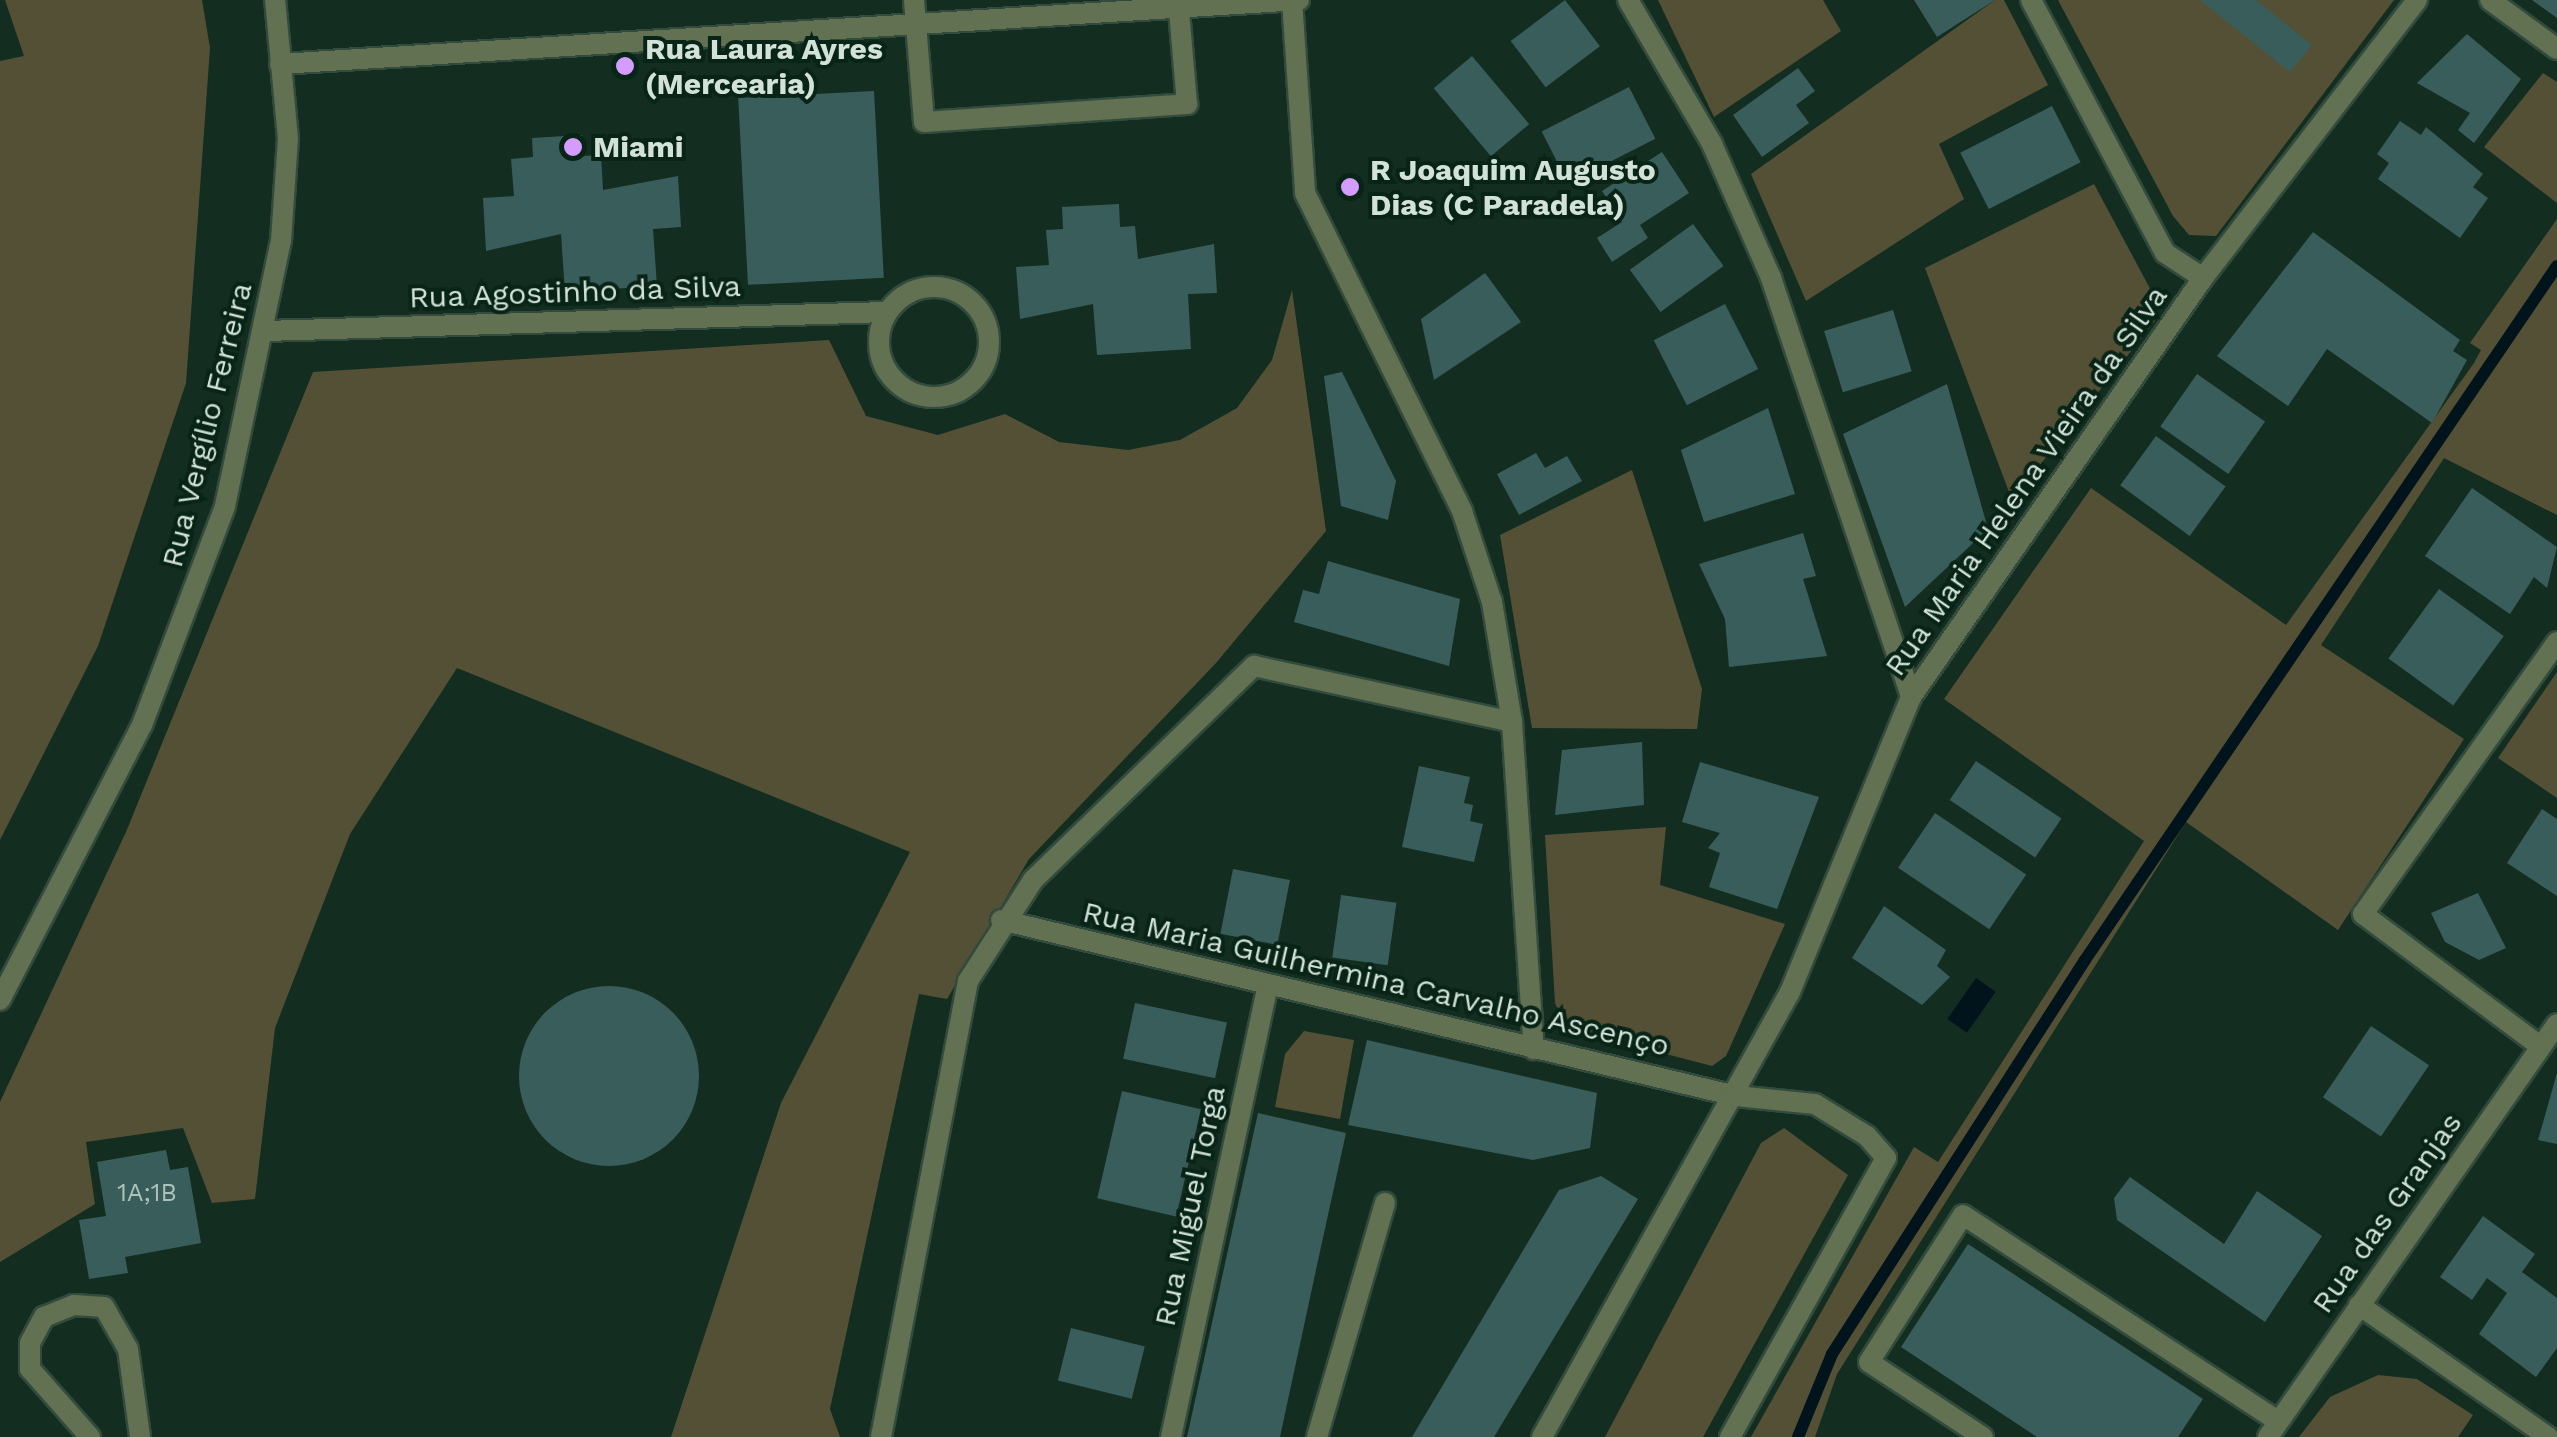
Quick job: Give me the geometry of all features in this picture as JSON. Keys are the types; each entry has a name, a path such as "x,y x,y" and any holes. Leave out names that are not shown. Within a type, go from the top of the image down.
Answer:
{"street":[{"name":"Rua Vergílio Ferreira","path":"0,1000 188,618 265,331 288,139 275,0"},
{"path":"914,0 924,122 1187,104 1180,10"},
{"path":"280,64 1294,0 1305,194 1462,511 1492,602 1512,722 1534,1049"},
{"path":"1628,0 1712,144 1771,278 1912,697"},
{"path":"2031,0 2165,254 2204,278"},
{"name":"Rua Maria Helena Vieira da Silva","path":"1542,1437 1736,1096 1790,992 1912,697 2204,278 2418,0"},
{"path":"2490,0 2557,49"},
{"path":"940,286 976,305 990,343 974,381 938,398 899,386 878,351 886,312 910,292 940,286"},
{"name":"Rua Agostinho da Silva","path":"265,331 886,312"},
{"path":"2540,1046 2363,914 2557,642"},
{"path":"881,1437 968,981 1001,920 1254,666 1512,722"},
{"name":"Rua Maria Guilhermina Carvalho Ascenço","path":"1001,920 1268,988 1736,1096 1815,1104 1886,1158 1730,1437"},
{"name":"Rua Miguel Torga","path":"1172,1437 1268,988"},
{"name":"Rua das Granjas","path":"2273,1429 2557,1024"},
{"path":"1318,1437 1385,1203"},
{"path":"1983,1437 1868,1362 1964,1215 2273,1429"},
{"path":"90,1437 30,1369 30,1343 44,1317 74,1304 104,1306 128,1349 140,1437"},
{"path":"2359,1305 2548,1437"}],"shaded area":[{"path":"5,0 202,0 210,48 186,383 98,646 0,840 0,61 24,56"},
{"path":"1658,0 1823,0 1841,31 1714,117"},
{"path":"1995,0 2004,0 2048,85 1939,144 1964,199 1806,301 1751,174"},
{"path":"2058,0 2394,0 2216,236 2189,235 2173,216"},
{"path":"2543,73 2557,82 2557,203 2484,147"},
{"path":"2094,184 2154,296 2155,321 2012,500 1925,268"},
{"path":"2557,219 2557,515 2444,458 2321,645 2464,739 2338,930 2186,822 1837,1374 1815,1437 1751,1437 1914,1147 1938,1162 2144,841 1944,699 2091,488 2286,625 2474,363 2481,350 2470,343"},
{"path":"1292,290 1326,531 1216,663 1029,859 947,999 919,994 830,1409 840,1437 671,1437 781,1103 910,852 457,668 350,834 275,1028 255,1199 212,1203 183,1128 86,1142 95,1204 0,1262 0,1102 126,832 313,372 829,340 866,416 938,435 1005,414 1059,442 1128,450 1180,440 1237,408 1272,360"},
{"path":"1632,470 1702,689 1697,729 1532,728 1500,535"},
{"path":"2557,672 2557,798 2498,758"},
{"path":"1666,827 1660,885 1785,924 1726,1056 1712,1066 1566,1028 1555,1003 1545,835"},
{"path":"1976,978 1996,992 1967,1033 1947,1019"},
{"path":"1304,1031 1354,1040 1340,1119 1275,1107 1285,1054"},
{"path":"1784,1128 1848,1175 1703,1437 1605,1437 1761,1143"},
{"path":"2378,1375 2417,1379 2473,1415 2458,1437 2299,1437 2330,1397"}],"building":[{"path":"1565,0 1600,46 1546,87 1511,41"},
{"path":"1914,0 1995,0 1937,37"},
{"path":"2200,0 2256,0 2312,45 2290,72"},
{"path":"2532,0 2557,0 2557,18"},
{"path":"2467,34 2521,79 2474,143 2458,130 2470,113 2417,83"},
{"path":"1472,56 1529,124 1491,156 1434,88"},
{"path":"1798,68 1815,91 1796,105 1809,123 1762,157 1733,115"},
{"path":"1629,87 1655,139 1568,183 1542,131"},
{"path":"874,91 884,278 748,285 738,98"},
{"path":"2052,106 2081,162 1989,209 1960,153"},
{"path":"2400,121 2421,135 2426,127 2483,174 2473,187 2488,198 2460,238 2378,179 2389,163 2377,154"},
{"path":"582,135 583,156 601,155 603,190 678,176 681,227 653,229 657,286 565,292 561,234 486,251 483,198 514,196 511,159 533,157 532,138"},
{"path":"1662,152 1689,193 1640,225 1648,238 1612,262 1597,238 1622,222 1602,191"},
{"path":"1119,204 1120,227 1135,226 1138,259 1214,244 1217,293 1188,294 1191,349 1097,355 1093,304 1020,319 1016,267 1049,265 1046,230 1063,229 1062,207"},
{"path":"1693,224 1724,266 1660,312 1630,270"},
{"path":"2313,232 2460,340 2453,351 2467,360 2432,423 2327,349 2288,406 2217,356"},
{"path":"1485,273 1521,322 1434,380 1421,319"},
{"path":"1725,304 1758,369 1687,405 1654,340"},
{"path":"1893,310 1912,371 1843,392 1824,331"},
{"path":"1342,372 1396,481 1388,520 1341,506 1324,376"},
{"path":"2197,374 2265,422 2228,474 2160,426"},
{"path":"1947,384 1988,529 1905,607 1843,434"},
{"path":"1768,408 1795,494 1704,522 1681,450"},
{"path":"2156,436 2226,487 2190,536 2120,485"},
{"path":"1536,453 1545,468 1567,456 1582,481 1519,515 1497,474"},
{"path":"2472,488 2557,547 2547,588 2534,577 2510,614 2425,556"},
{"path":"1803,533 1816,576 1803,579 1827,656 1729,667 1725,619 1699,564"},
{"path":"1328,561 1460,599 1449,666 1294,622 1303,590 1319,594"},
{"path":"2439,589 2504,636 2453,706 2388,659"},
{"path":"1642,742 1644,805 1555,815 1562,750"},
{"path":"1976,761 2061,819 2035,858 1950,800"},
{"path":"1700,762 1819,797 1777,909 1709,887 1720,853 1708,848 1720,833 1682,822"},
{"path":"1419,766 1470,777 1464,803 1473,805 1470,821 1483,824 1474,862 1402,847"},
{"path":"2542,809 2557,819 2557,896 2507,863"},
{"path":"1935,813 2026,875 1989,929 1898,868"},
{"path":"1233,869 1290,880 1277,945 1220,934"},
{"path":"2478,893 2506,948 2479,960 2445,942 2431,913"},
{"path":"1341,895 1396,903 1388,965 1332,957"},
{"path":"1884,906 1946,950 1937,966 1950,977 1922,1005 1852,958"},
{"path":"609,986 643,993 673,1012 692,1042 699,1076 692,1110 673,1140 643,1159 609,1166 575,1159 545,1140 526,1110 519,1076 526,1042 545,1012 575,993"},
{"path":"1135,1003 1227,1023 1215,1078 1123,1059"},
{"path":"2371,1026 2429,1065 2381,1136 2323,1097"},
{"path":"1367,1040 1597,1093 1590,1148 1533,1160 1348,1125"},
{"path":"2557,1073 2557,1144 2538,1140"},
{"path":"1122,1091 1201,1109 1176,1216 1097,1198"},
{"path":"1258,1113 1346,1133 1280,1437 1187,1437"},
{"path":"166,1150 170,1170 188,1167 201,1243 125,1257 128,1273 89,1279 79,1220 106,1216 97,1162"},
{"path":"1601,1176 1638,1199 1494,1437 1412,1437 1559,1190"},
{"path":"2130,1177 2224,1244 2257,1191 2322,1236 2265,1322 2117,1220 2114,1198"},
{"path":"2483,1216 2535,1254 2522,1272 2557,1298 2557,1348 2536,1377 2479,1334 2507,1293 2487,1278 2472,1300 2440,1277"},
{"path":"1968,1244 2203,1399 2178,1437 2037,1437 1901,1347"},
{"path":"1071,1328 1145,1346 1132,1399 1058,1380"}],"waterway":[{"path":"1798,1437 1832,1354 2085,960 2557,266"}],"place":[{"name":"Rua Laura Ayres (Mercearia)","path":"625,66"},
{"name":"Miami","path":"573,147"},
{"name":"R Joaquim Augusto Dias (C Paradela)","path":"1350,187"}]}
